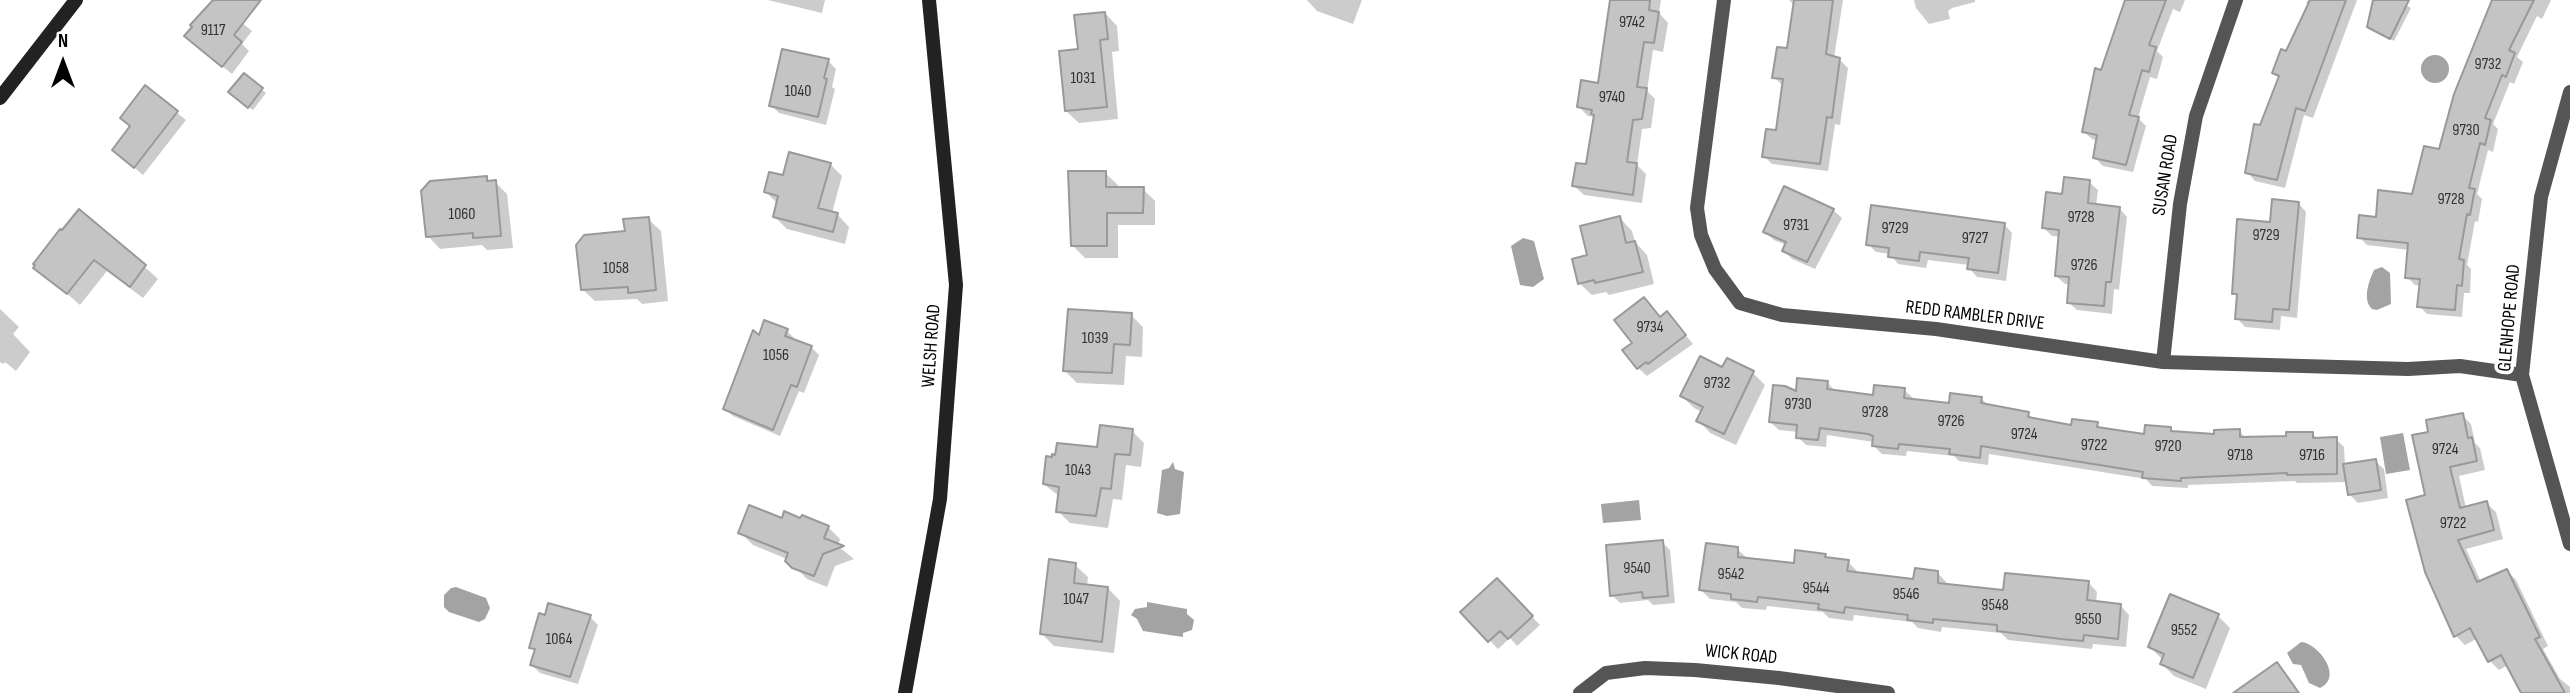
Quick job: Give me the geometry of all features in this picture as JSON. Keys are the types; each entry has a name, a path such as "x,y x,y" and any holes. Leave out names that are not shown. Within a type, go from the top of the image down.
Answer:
{"main road":[{"path":"0,98 76,0"},
{"name":"WELSH ROAD","path":"905,693 940,499 956,285 929,0"}],"street":[{"name":"REDD RAMBLER DRIVE","path":"1724,0 1697,208 1701,234 1715,269 1740,303 1782,315 1936,329 2163,362 2409,369 2460,366 2522,375"},
{"name":"SUSAN ROAD","path":"2163,362 2180,204 2196,116 2236,0"},
{"name":"GLENHOPE ROAD","path":"2570,93 2541,197 2522,375 2570,544"},
{"name":"WICK ROAD","path":"1580,693 1606,673 1645,668 1779,678 1888,693"}],"shaded area":[{"path":"2435,55 2445,59 2449,69 2445,79 2435,83 2425,79 2421,69 2425,59"},
{"path":"1523,238 1534,241 1544,279 1533,287 1520,285 1511,246"},
{"path":"2382,267 2390,273 2391,304 2377,310 2369,305 2367,290 2374,270"},
{"path":"2403,433 2410,470 2386,474 2380,437"},
{"path":"1173,462 1175,469 1184,472 1180,514 1167,516 1157,513 1162,470 1169,468"},
{"path":"1639,500 1641,520 1603,523 1601,504"},
{"path":"456,587 486,598 490,608 485,619 479,622 449,612 444,607 444,595"},
{"path":"1147,602 1187,609 1187,614 1194,620 1192,630 1183,633 1183,637 1143,631 1137,619 1131,615 1135,609 1147,607"},
{"path":"2301,642 2315,648 2326,661 2330,676 2327,683 2320,688 2309,683 2301,665 2293,664 2287,653"}],"building":[{"path":"213,0 261,0 234,35 242,42 222,67 184,36 192,27 190,25"},
{"path":"1610,0 1650,0 1649,10 1659,12 1654,43 1644,42 1637,87 1647,88 1642,119 1633,120 1627,162 1637,163 1633,195 1572,186 1576,163 1586,164 1594,115 1591,114 1592,110 1577,107 1581,80 1598,83"},
{"path":"1794,0 1833,0 1826,54 1840,58 1832,118 1827,117 1820,164 1762,157 1766,129 1776,130 1783,79 1772,78 1777,47 1787,48"},
{"path":"2125,0 2166,0 2149,45 2156,47 2149,72 2142,70 2129,115 2139,117 2126,165 2093,158 2097,135 2082,132 2095,68 2101,70"},
{"path":"2310,0 2346,0 2305,111 2296,108 2277,180 2245,173 2254,124 2260,125 2279,76 2272,73 2281,49 2286,51"},
{"path":"2373,0 2409,0 2390,39 2367,27"},
{"path":"2492,0 2534,0 2509,50 2515,53 2506,77 2502,75 2485,118 2491,120 2485,145 2480,143 2469,188 2475,189 2470,215 2467,214 2459,259 2464,260 2462,286 2457,285 2455,310 2417,307 2420,279 2405,278 2408,243 2357,238 2359,215 2376,217 2378,190 2412,194 2424,146 2439,149 2454,94"},
{"path":"1105,12 1108,39 1100,40 1107,107 1065,111 1059,51 1078,49 1074,15"},
{"path":"782,49 829,59 818,117 769,106"},
{"path":"244,73 263,88 248,108 228,92"},
{"path":"145,85 178,111 134,168 112,150 130,126 120,118"},
{"path":"789,152 831,163 818,208 838,213 833,232 773,217 778,196 764,192 769,172 783,175"},
{"path":"1068,171 1106,171 1106,187 1144,187 1143,213 1107,213 1107,246 1071,246"},
{"path":"487,176 487,181 496,180 501,236 473,238 473,233 426,237 421,191 430,181"},
{"path":"2064,177 2090,180 2088,203 2120,207 2111,282 2106,282 2104,306 2067,303 2069,277 2055,276 2059,230 2042,228 2046,192 2062,194"},
{"path":"1784,186 1834,209 1807,262 1782,251 1786,242 1763,232"},
{"path":"2272,199 2299,202 2289,310 2273,309 2272,322 2235,319 2237,294 2232,294 2237,219 2270,222"},
{"path":"1871,205 2005,223 1998,273 1967,269 1969,258 1920,252 1919,261 1888,257 1889,248 1866,245"},
{"path":"79,209 146,265 130,287 94,260 67,294 33,268 33,264 60,229 62,230"},
{"path":"1620,216 1626,243 1635,241 1643,272 1595,283 1594,280 1578,284 1572,259 1587,255 1580,226"},
{"path":"649,217 656,290 628,293 628,287 581,290 576,245 584,235 625,231 623,219"},
{"path":"1644,297 1660,317 1667,311 1686,335 1648,364 1646,362 1637,369 1622,350 1632,343 1614,320"},
{"path":"1068,309 1132,313 1130,345 1114,344 1112,373 1063,371"},
{"path":"764,320 788,329 785,336 812,346 797,387 791,385 773,430 723,409 753,330 759,335"},
{"path":"1700,356 1722,367 1727,358 1754,371 1724,434 1696,421 1703,407 1680,396"},
{"path":"1797,378 1828,381 1827,389 1873,395 1874,385 1905,388 1904,398 1949,403 1950,393 1982,397 1981,403 2029,412 2028,417 2071,425 2072,419 2098,422 2097,427 2144,434 2145,425 2171,427 2171,431 2214,434 2214,430 2240,429 2240,437 2286,436 2286,432 2313,432 2313,438 2337,437 2337,474 2287,473 2181,478 2181,481 2142,478 2143,472 1981,446 1980,458 1949,454 1950,449 1899,444 1898,449 1872,446 1873,436 1868,434 1820,428 1818,440 1796,438 1797,425 1769,422 1773,385 1796,391"},
{"path":"2463,413 2468,438 2472,437 2477,461 2450,467 2460,508 2487,501 2494,530 2458,540 2477,582 2507,569 2540,637 2535,639 2565,693 2521,693 2501,655 2488,662 2470,628 2454,637 2425,572 2406,500 2425,495 2412,435 2428,432 2426,420"},
{"path":"1100,425 1133,429 1130,455 1115,454 1111,489 1101,488 1096,516 1056,512 1059,487 1043,484 1046,456 1055,455 1057,443 1097,447"},
{"path":"2376,459 2381,490 2348,495 2343,464"},
{"path":"749,505 782,518 784,511 829,526 824,538 844,546 823,554 814,576 792,568 785,561 788,553 738,533"},
{"path":"1663,540 1668,596 1643,598 1642,592 1610,596 1606,545"},
{"path":"1706,543 1738,547 1738,557 1794,563 1795,550 1849,560 1847,571 1913,579 1915,568 1938,571 1938,583 2003,590 2005,573 2089,581 2087,600 2121,604 2118,639 2084,635 2083,641 2061,639 1997,631 1997,625 1933,619 1933,623 1907,620 1908,615 1845,607 1844,613 1818,609 1819,604 1758,597 1757,602 1731,599 1731,594 1699,590"},
{"path":"1049,559 1076,563 1074,583 1108,587 1102,642 1040,634"},
{"path":"1497,578 1533,616 1508,639 1500,631 1488,642 1460,612"},
{"path":"2170,594 2219,614 2193,678 2160,664 2164,654 2148,647"},
{"path":"548,603 591,615 570,677 530,665 535,649 529,648 539,613 545,615"},
{"path":"2277,662 2299,693 2233,693"}]}
